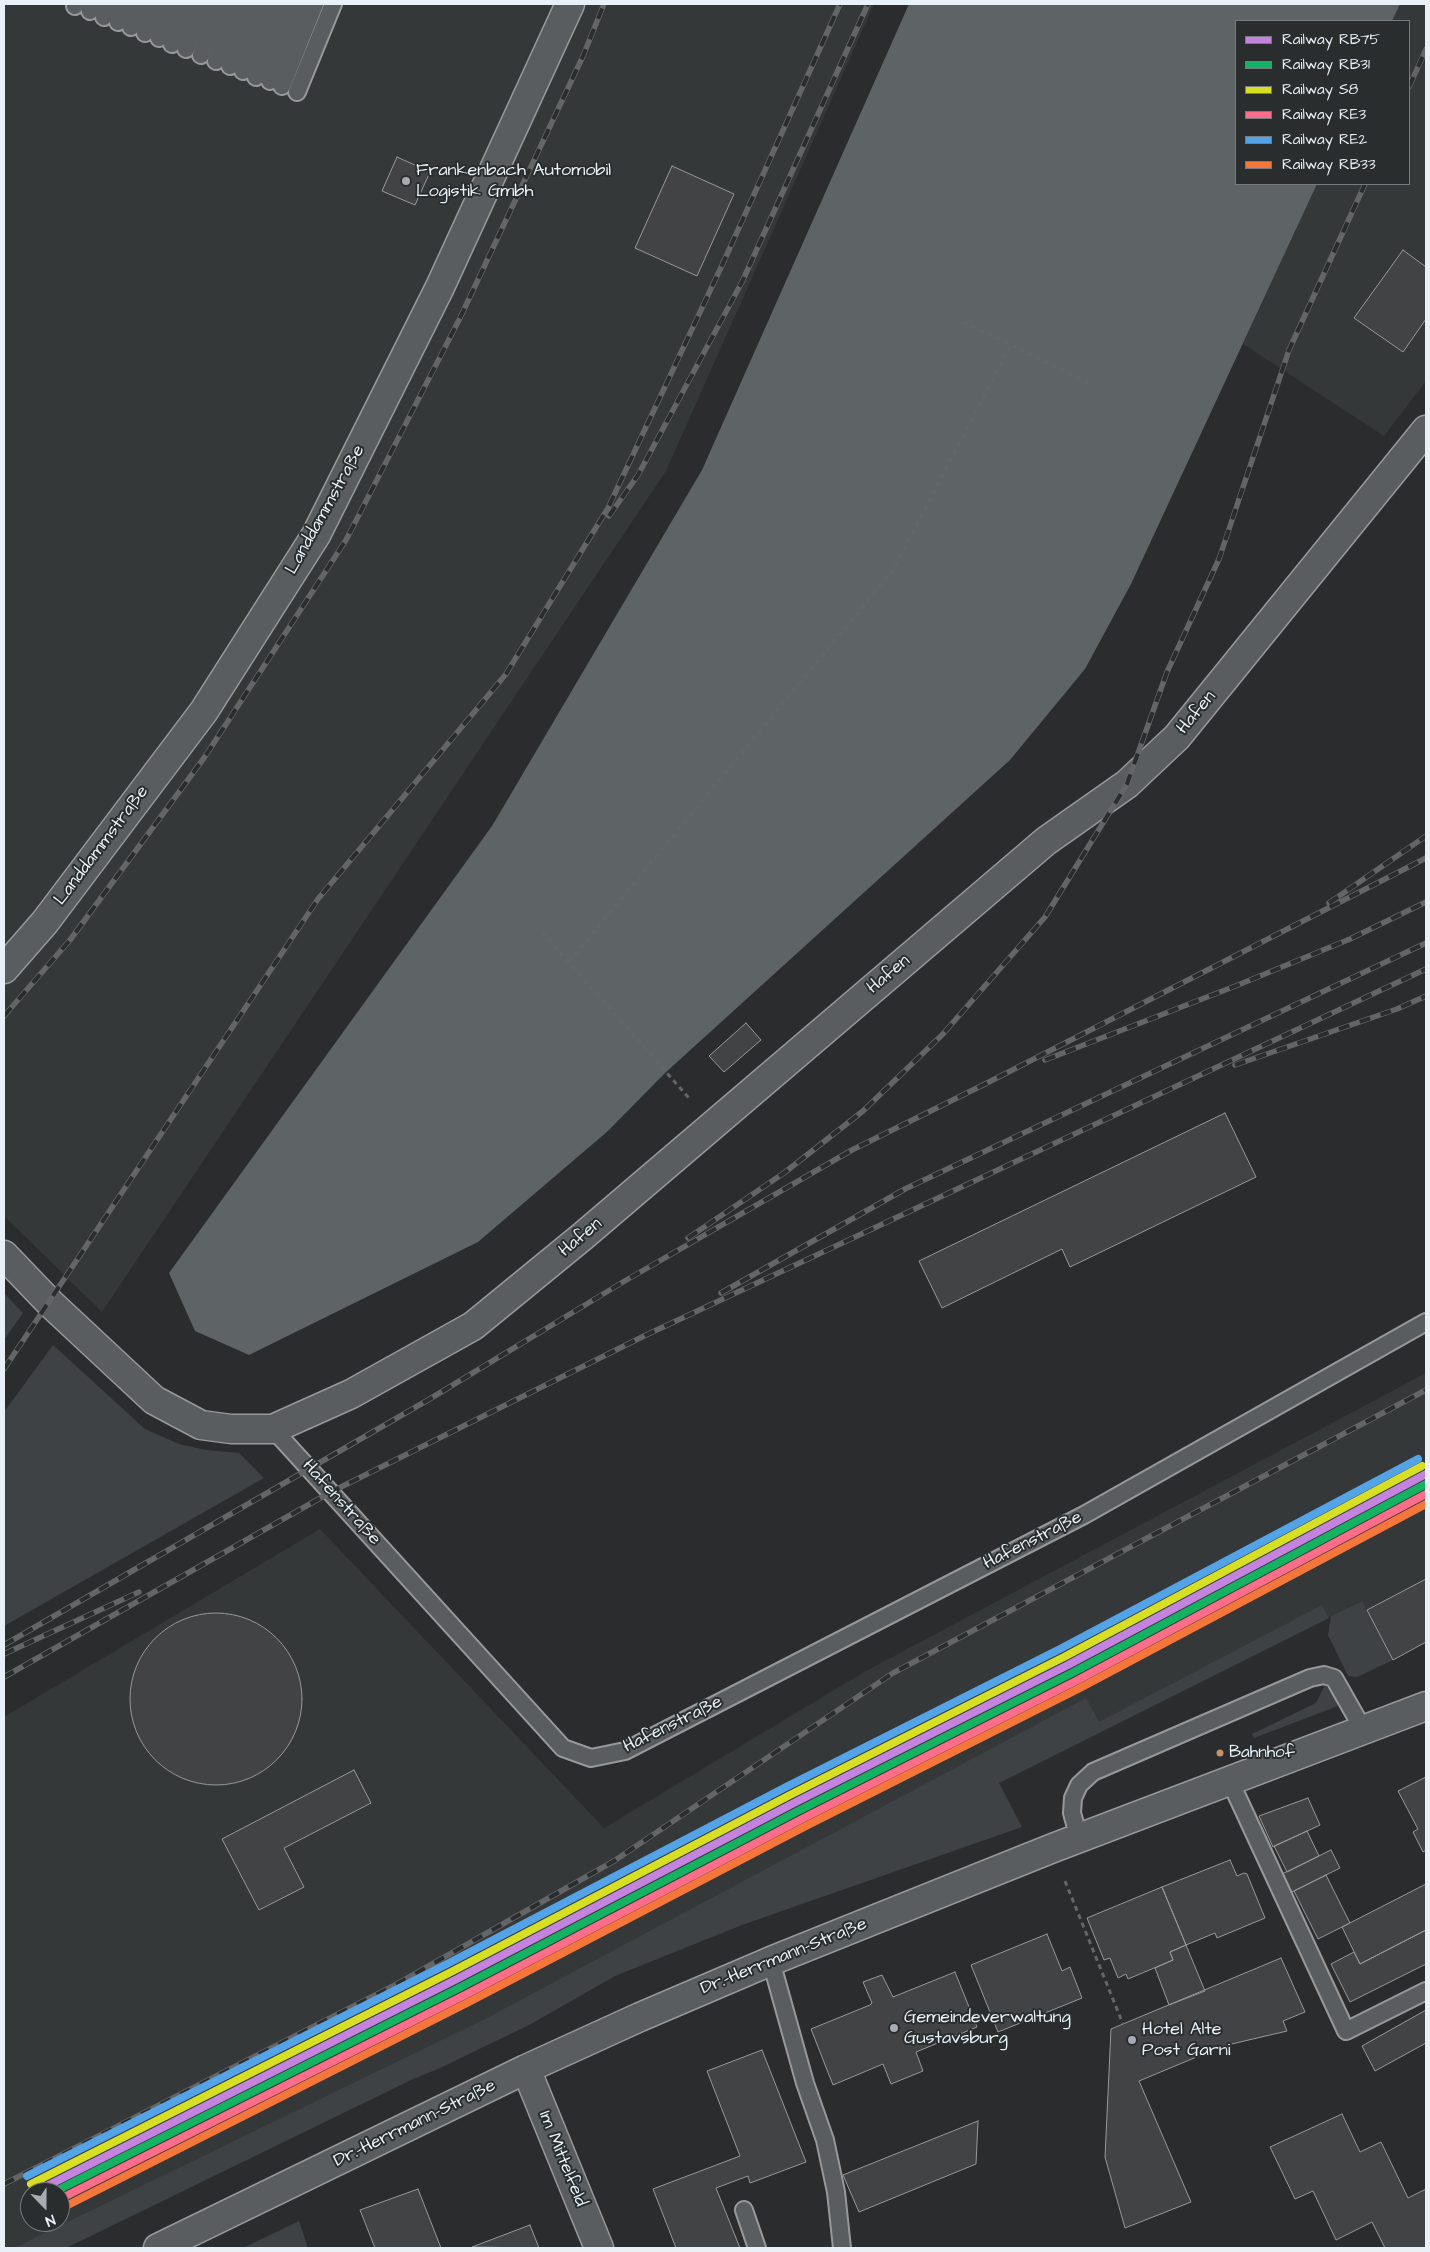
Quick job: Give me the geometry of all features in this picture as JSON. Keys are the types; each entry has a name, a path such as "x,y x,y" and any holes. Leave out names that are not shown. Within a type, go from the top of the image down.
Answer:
{"street":[{"name":"Landdammstraße","path":"4,969 45,922 204,711 316,535 440,287 570,4"},
{"name":"Hafen","path":"274,1429 351,1394 473,1326 598,1223 1046,841 1127,784 1177,737 1426,430"},
{"path":"4,1255 50,1303 154,1400 201,1425 231,1429 274,1429"},
{"name":"Dr.-Herrmann-Straße","path":"158,2248 526,2069 771,1961 1053,1848 1426,1706"},
{"name":"Im Mittelfeld","path":"526,2069 599,2248"}],"lane":[{"path":"125,4 173,42"},
{"path":"141,4 173,42"},
{"path":"157,4 173,42"},
{"path":"173,4 173,42"},
{"path":"173,42 188,4"},
{"path":"173,42 204,4"},
{"path":"173,42 221,4"},
{"path":"173,42 238,4"},
{"path":"173,42 254,4"},
{"path":"173,42 269,4"},
{"path":"173,42 285,4"},
{"path":"173,42 301,4"},
{"path":"173,42 316,4"},
{"path":"173,42 333,4"},
{"name":"Hafenstraße","path":"274,1429 563,1748 591,1758 625,1751 1084,1515 1426,1322"},
{"path":"1079,1838 1072,1813 1073,1798 1079,1785 1092,1772 1310,1678 1324,1675 1334,1678 1364,1731"},
{"path":"1230,1781 1346,2031 1426,1992"},
{"path":"771,1961 805,2083 826,2140 836,2192 842,2248"},
{"path":"744,2210 757,2248"}],"path":[{"path":"963,322 1093,385"},
{"path":"569,962 893,570 1010,345"},
{"path":"542,932 665,1073 714,1123"},
{"path":"1053,1848 1123,2024"}],"shaded area":[{"path":"4,4 874,4 666,471 102,1312 4,1216"},
{"path":"909,4 1400,4 1392,20 1235,20 1235,185 1317,185 1131,584 1085,669 1010,760 665,1073 608,1131 478,1242 249,1355 195,1331 169,1273 492,826 702,470"},
{"path":"1400,4 1426,4 1426,381 1384,436 1243,344 1317,185 1410,185 1410,20 1392,20"},
{"path":"4,1293 23,1313 4,1340"},
{"path":"53,1345 145,1429 179,1444 206,1450 239,1453 264,1478 4,1626 4,1412"},
{"path":"1426,1373 1426,1579 1367,1610 1361,1601 615,1976 529,2025 413,2079 66,2248 4,2248 4,1717 320,1529 604,1828 864,1672"},
{"path":"1362,1601 1393,1660 1357,1677 1348,1676 1328,1635 1331,1616"},
{"path":"1322,1605 1329,1618 999,1783 1022,1827 742,1925 615,1976 529,2025 413,2079 66,2248 14,2248 47,2232 70,2232 70,2221 487,2018 1086,1698 1099,1722"},
{"path":"1325,1685 1332,1692 1338,1706 1254,1738 1252,1734 1316,1703"},
{"path":"299,2221 308,2248 243,2248"}],"building":[{"name":"Frankenbach Automobil Logistik Gmbh","path":"397,157 430,172 415,205 382,191"},
{"path":"672,166 734,194 697,276 635,248"},
{"path":"1403,250 1426,267 1426,319 1403,352 1354,318"},
{"path":"746,1023 761,1040 724,1072 709,1056"},
{"path":"1225,1113 1256,1177 1070,1267 1062,1249 942,1308 919,1261"},
{"path":"1426,1579 1426,1642 1393,1660 1367,1610"},
{"path":"224,1613 241,1616 257,1623 271,1632 283,1644 299,1674 302,1699 301,1716 296,1732 283,1754 271,1766 241,1782 208,1785 191,1782 175,1775 161,1766 149,1754 133,1724 130,1691 133,1674 140,1658 149,1644 161,1632 191,1616"},
{"path":"354,1770 371,1803 284,1848 304,1887 259,1910 222,1839"},
{"path":"1426,1777 1426,1850 1423,1852 1413,1832 1418,1829 1398,1791"},
{"path":"1308,1798 1320,1825 1273,1847 1259,1816"},
{"path":"1307,1831 1319,1856 1287,1872 1274,1846"},
{"path":"1331,1850 1340,1868 1290,1893 1282,1874"},
{"path":"1230,1860 1237,1876 1244,1873 1247,1874 1265,1918 1217,1938 1215,1933 1186,1945 1162,1887"},
{"path":"1326,1875 1350,1923 1318,1939 1294,1891"},
{"path":"1426,1884 1426,1930 1360,1964 1342,1927"},
{"path":"1162,1887 1186,1945 1170,1952 1173,1960 1128,1979 1126,1974 1118,1978 1110,1958 1104,1960 1087,1918"},
{"path":"1426,1930 1426,1964 1350,2002 1331,1964 1354,1952 1360,1964"},
{"path":"1047,1934 1062,1971 1070,1967 1082,1998 998,2032 971,1965"},
{"path":"1186,1945 1205,1991 1169,2005 1155,1968 1173,1960 1170,1952"},
{"path":"1281,1958 1305,2012 1283,2021 1287,2031 1223,2046 1139,2081 1191,2202 1125,2228 1105,2157 1111,2029"},
{"name":"Gemeindeverwaltung Gustavsburg","path":"955,1972 977,2027 916,2052 923,2071 891,2084 883,2064 833,2085 811,2029 870,2005 872,2003 863,1982 882,1975 893,1997"},
{"path":"1426,2010 1426,2043 1375,2071 1362,2046"},
{"path":"762,2050 806,2162 750,2183 748,2176 716,2188 740,2248 676,2248 653,2189 740,2156 707,2071"},
{"path":"1342,2114 1360,2152 1381,2142 1408,2198 1426,2189 1426,2248 1385,2248 1372,2222 1336,2240 1313,2191 1295,2199 1270,2147"},
{"path":"978,2121 976,2164 859,2212 843,2175"},
{"path":"418,2189 441,2248 375,2248 360,2210"},
{"path":"530,2225 539,2248 472,2247"}],"railway":[{"path":"4,1016 70,940 204,758 346,540 460,318 583,56 604,4"},
{"path":"4,1369 318,899 506,674 608,508 724,261 840,4"},
{"path":"609,516 638,475 742,282 868,4"},
{"path":"1410,85 1426,49"},
{"path":"688,1238 784,1173 863,1111 943,1034 1045,917 1127,784 1167,672 1219,559 1289,350 1365,185"},
{"path":"1329,903 1426,836"},
{"path":"4,1645 428,1400 623,1282 852,1150 1426,858"},
{"path":"1045,1060 1350,939 1426,902"},
{"path":"721,1293 905,1189 1426,943"},
{"path":"4,1677 331,1492 644,1336 1426,969"},
{"path":"1235,1065 1397,1009 1426,996"},
{"path":"4,2184 397,1984 614,1861 893,1673 1426,1390"},
{"path":"4,1654 139,1592"}],"rail line":[{"name":"RE2","path":"27,2176 447,1964 786,1787 1060,1649 1418,1459"},
{"name":"S8","path":"35,2182 451,1972 790,1795 1064,1657 1422,1466"},
{"name":"RB75","path":"55,2182 455,1980 794,1803 1068,1665 1426,1474"},
{"name":"RB31","path":"70,2184 459,1988 798,1811 1072,1673 1426,1484"},
{"name":"RE3","path":"70,2194 463,1996 802,1819 1076,1681 1426,1494"},
{"name":"RB33","path":"70,2204 467,2003 806,1826 1080,1688 1426,1504"}],"place":[{"name":"Frankenbach Automobil Logistik Gmbh","path":"406,181"},
{"name":"Bahnhof","path":"1220,1753"},
{"name":"Gemeindeverwaltung Gustavsburg","path":"894,2028"},
{"name":"Hotel Alte Post Garni","path":"1132,2040"}]}
